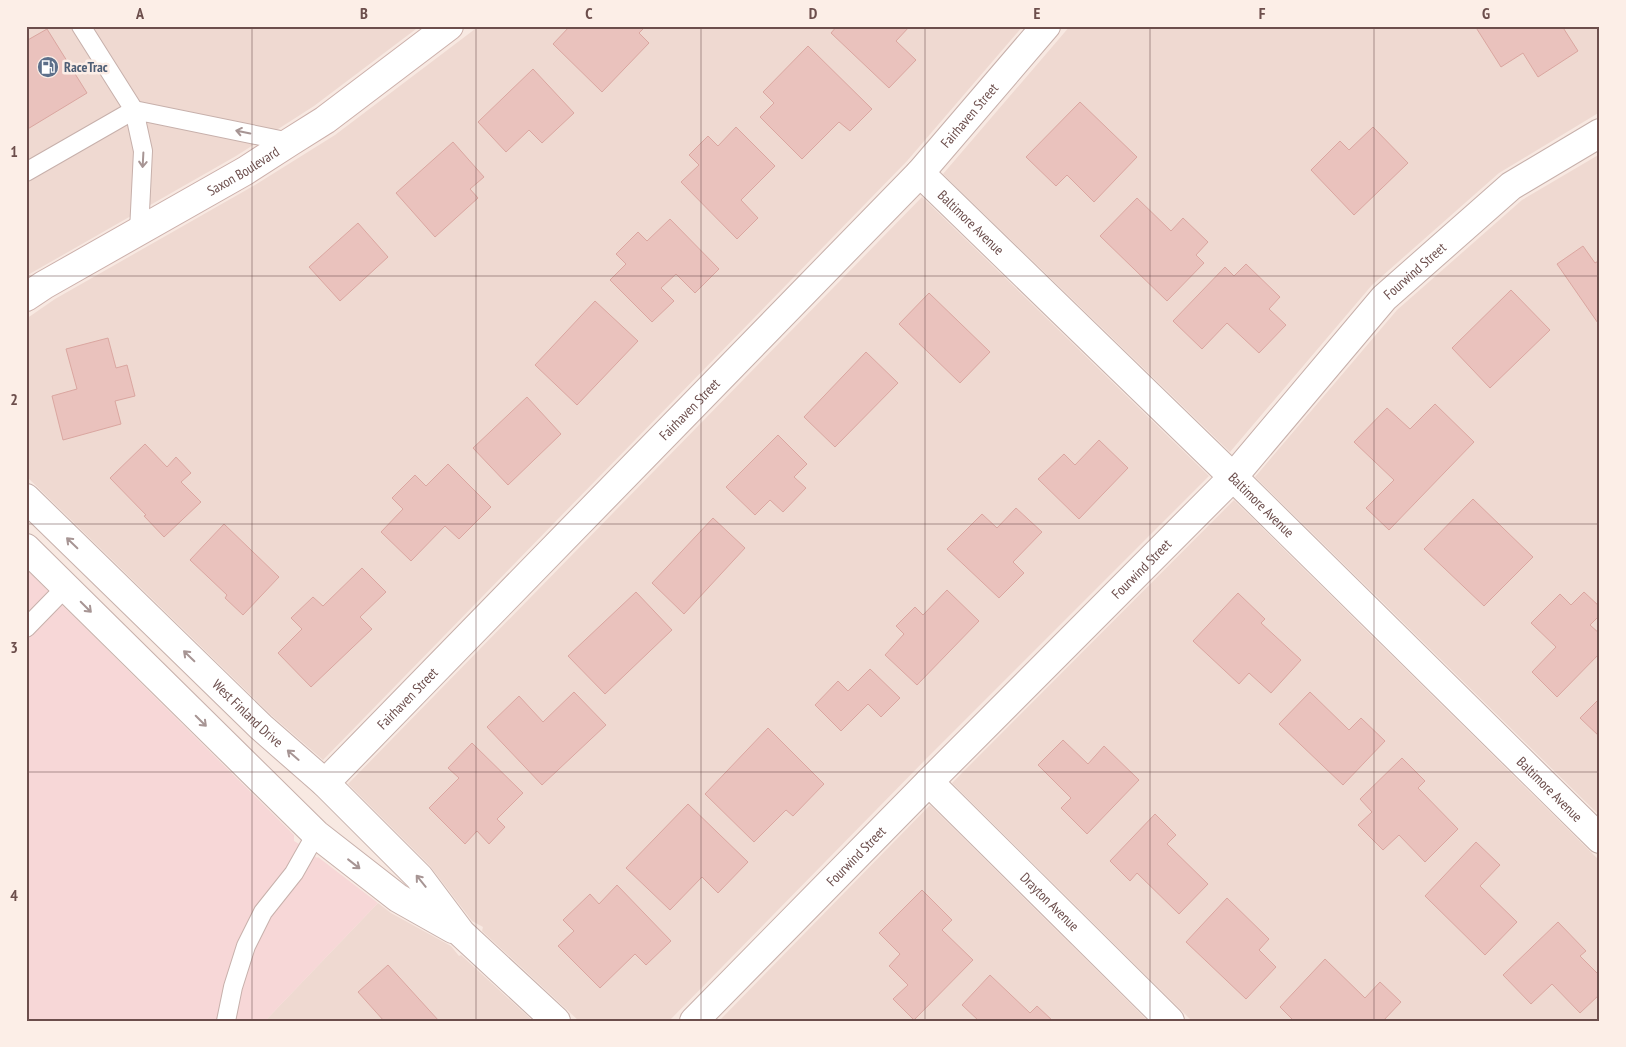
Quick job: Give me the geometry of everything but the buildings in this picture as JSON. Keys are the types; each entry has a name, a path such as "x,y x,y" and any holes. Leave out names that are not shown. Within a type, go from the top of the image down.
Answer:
{"street":[{"name":"Saxon Boulevard","path":"26,297 44,284 246,171 325,120 449,26"},
{"name":"Fairhaven Street","path":"325,783 920,173 1046,26"},
{"name":"Fourwind Street","path":"694,1021 1233,477 1384,298 1511,186 1600,133"},
{"name":"Baltimore Avenue","path":"920,173 1233,477 1600,839"},
{"name":"West Finland Drive","path":"26,498 261,727 325,783 419,877 461,933 556,1021"},
{"name":"West Finland Drive","path":"26,548 316,834 398,898 461,933"},
{"name":"Drayton Avenue","path":"929,782 1170,1021"},
{"path":"316,834 327,810 325,783"}],"lane":[{"path":"80,26 134,110 143,152 139,231"},
{"path":"26,172 134,110 290,142"},
{"path":"26,628 66,587"},
{"path":"226,1021 233,987 246,946 263,912 294,873 316,834"}],"shaded area":[{"path":"26,26 420,26 314,106 236,156 26,276"},
{"path":"479,26 1023,26 907,161 323,760 271,715 26,476 26,319 55,299 255,185 335,135"},
{"path":"1070,26 1600,26 1600,112 1499,173 1372,285 1230,452 943,174"},
{"path":"1600,154 1600,816 1255,477 1397,310 1522,200"},
{"path":"922,197 1209,476 927,758 669,1021 579,1021 482,931 483,927 472,921 430,866 348,784"},
{"path":"1234,500 1600,861 1600,1021 1192,1021 952,783"},
{"path":"26,569 294,835 294,841 378,903 265,1021 26,1021"},
{"path":"930,805 1148,1021 719,1021"},
{"path":"378,903 391,913 451,946 459,956 461,955 533,1021 265,1021"}],"place":[{"name":"RaceTrac","path":"48,67"}]}
